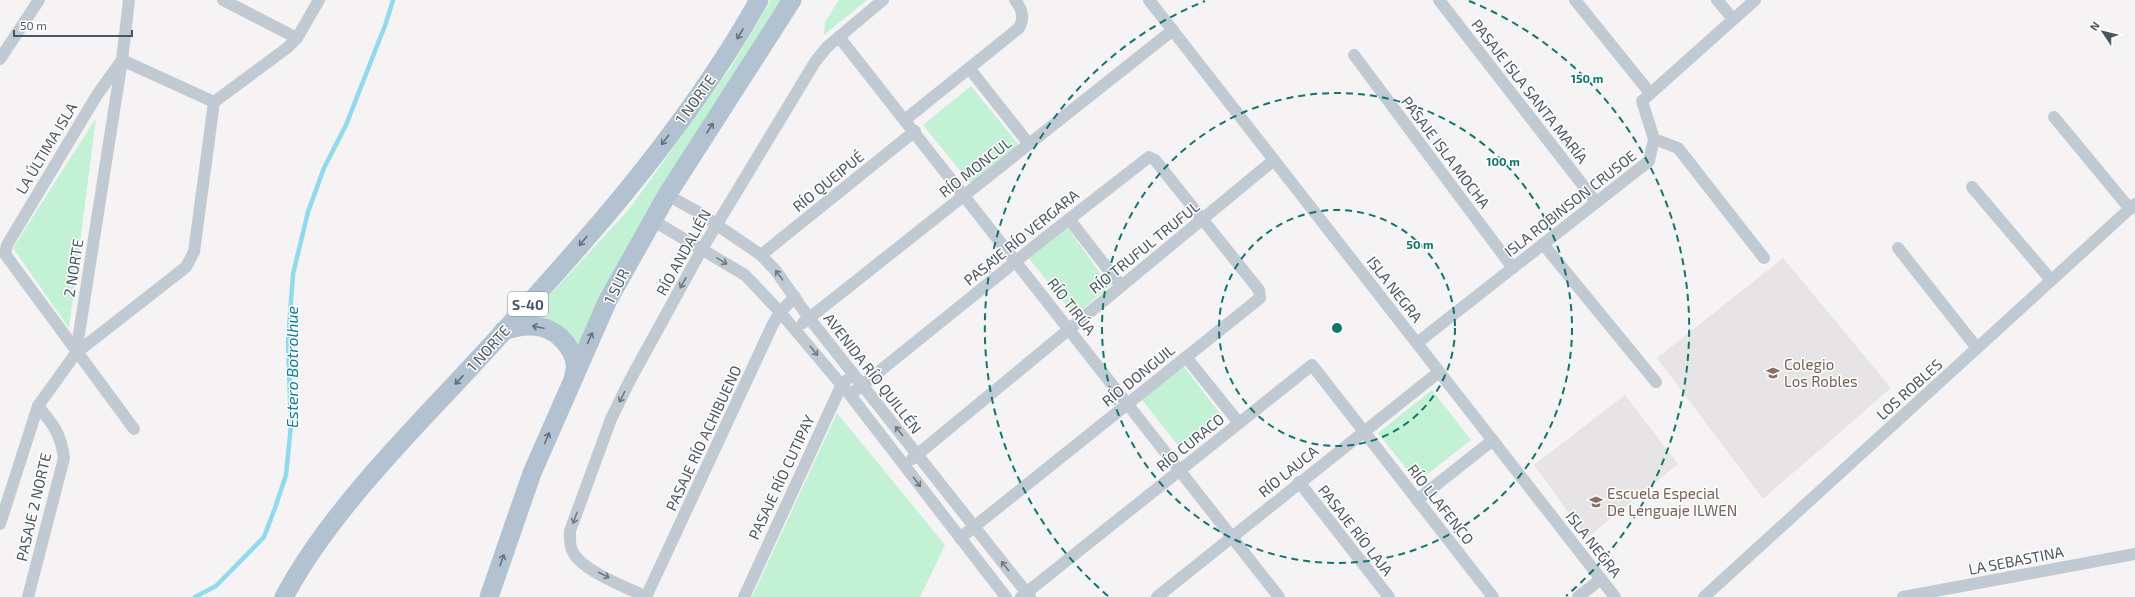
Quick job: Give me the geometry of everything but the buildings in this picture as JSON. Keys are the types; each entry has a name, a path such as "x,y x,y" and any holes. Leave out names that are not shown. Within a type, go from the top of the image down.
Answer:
{"main road":[{"name":"1 NORTE","path":"284,597 321,539 361,489 570,257 644,168 712,77 737,39 759,0"},
{"name":"1 SUR","path":"489,597 532,473 574,374 608,300 667,195 792,0"},
{"path":"503,332 519,326 528,325 537,326 554,333 563,340 572,353 576,369 574,374"}],"street":[{"path":"0,60 39,0"},
{"name":"2 NORTE","path":"0,524 38,406 76,353 130,0"},
{"path":"223,0 297,38"},
{"path":"134,429 76,353 186,267 194,252 214,102 287,48 297,38 319,0"},
{"name":"RÍO ANDALIÉN","path":"647,597 586,566 573,553 570,542 570,531 611,419 702,248 815,62 839,37 884,0"},
{"path":"906,119 1019,28 1023,20 1020,8 1014,0"},
{"name":"ISLA NEGRA","path":"1149,0 1616,597"},
{"name":"PASAJE ISLA SANTA MARÍA","path":"1439,0 1596,202"},
{"path":"1575,0 1650,93 1755,0"},
{"path":"1717,0 1733,19"},
{"name":"RÍO MONCUL","path":"796,329 1173,30"},
{"name":"RÍO TIRÚA","path":"839,37 906,119 1279,597"},
{"name":"PASAJE ISLA MOCHA","path":"1354,56 1513,268"},
{"path":"122,60 214,102"},
{"name":"LA ÚLTIMA ISLA","path":"76,353 4,254 7,245 97,95 122,60"},
{"path":"969,68 1029,144"},
{"name":"ISLA ROBINSON CRUSOE","path":"1417,343 1649,161 1654,139 1642,100 1650,93"},
{"path":"2054,117 2132,206"},
{"name":"RÍO QUEIPUÉ","path":"761,255 915,131"},
{"path":"1654,139 1678,148 1764,258"},
{"name":"PASAJE RÍO VERGARA","path":"850,396 1016,261 1149,157 1155,160 1203,219"},
{"name":"RÍO TRUFUL TRUFUL","path":"904,465 1274,160"},
{"path":"1972,186 2051,280"},
{"name":"AVENIDA RÍO QUILLÉN","path":"667,195 716,224 761,255 974,527 1026,596"},
{"name":"LOS ROBLES","path":"1704,597 2132,206"},
{"path":"1069,219 1121,286"},
{"name":"RÍO DONGUIL","path":"960,538 1260,298 1259,290 1203,219"},
{"name":"AVENIDA RÍO QUILLÉN","path":"652,220 702,248 745,275 796,329 842,384 1006,597"},
{"path":"1543,244 1656,382"},
{"path":"1898,248 1977,348"},
{"name":"PASAJE RÍO ACHIBUENO","path":"647,597 780,312 795,297"},
{"path":"1186,357 1239,423"},
{"name":"RÍO CURACO","path":"1026,596 1180,470 1312,365 1364,431"},
{"name":"RÍO LAUCA","path":"1157,597 1299,482 1440,372"},
{"name":"PASAJE RÍO CUTIPAY","path":"744,597 842,384 854,374"},
{"name":"PASAJE 2 NORTE","path":"28,597 64,458 62,440 54,425 38,406"},
{"name":"RÍO LLAFENCO","path":"1364,431 1493,597"},
{"path":"1417,500 1493,440"},
{"name":"PASAJE RÍO LAJA","path":"1299,482 1389,597"},
{"name":"LA SEBASTINA","path":"1903,597 2135,554"},
{"path":"1578,597 1601,579"}],"shaded area":[{"name":"Colegio Los Robles","path":"1783,258 1891,388 1763,499 1657,358"},
{"name":"Escuela Especial De Lenguaje ILWEN","path":"1625,395 1678,464 1587,538 1534,465"}],"green space":[{"path":"771,0 782,0 580,345 558,326 531,316 630,208 731,67"},
{"path":"839,0 867,0 824,35 825,22"},
{"path":"971,86 1019,145 971,184 923,125"},
{"path":"96,118 69,328 13,248"},
{"path":"1067,227 1109,286 1075,316 1028,257"},
{"path":"1181,363 1221,415 1180,448 1139,396"},
{"path":"1432,390 1471,440 1417,482 1378,433"},
{"path":"837,413 945,545 920,597 752,597"}],"waterway":[{"name":"Estero Botrolhue","path":"195,597 216,586 264,537 286,475 291,425 288,343 293,274 308,212 324,168 346,125 386,23 393,0"}],"place":[{"name":"Colegio Los Robles","path":"1773,373"},
{"name":"Escuela Especial De Lenguaje ILWEN","path":"1596,502"}]}
